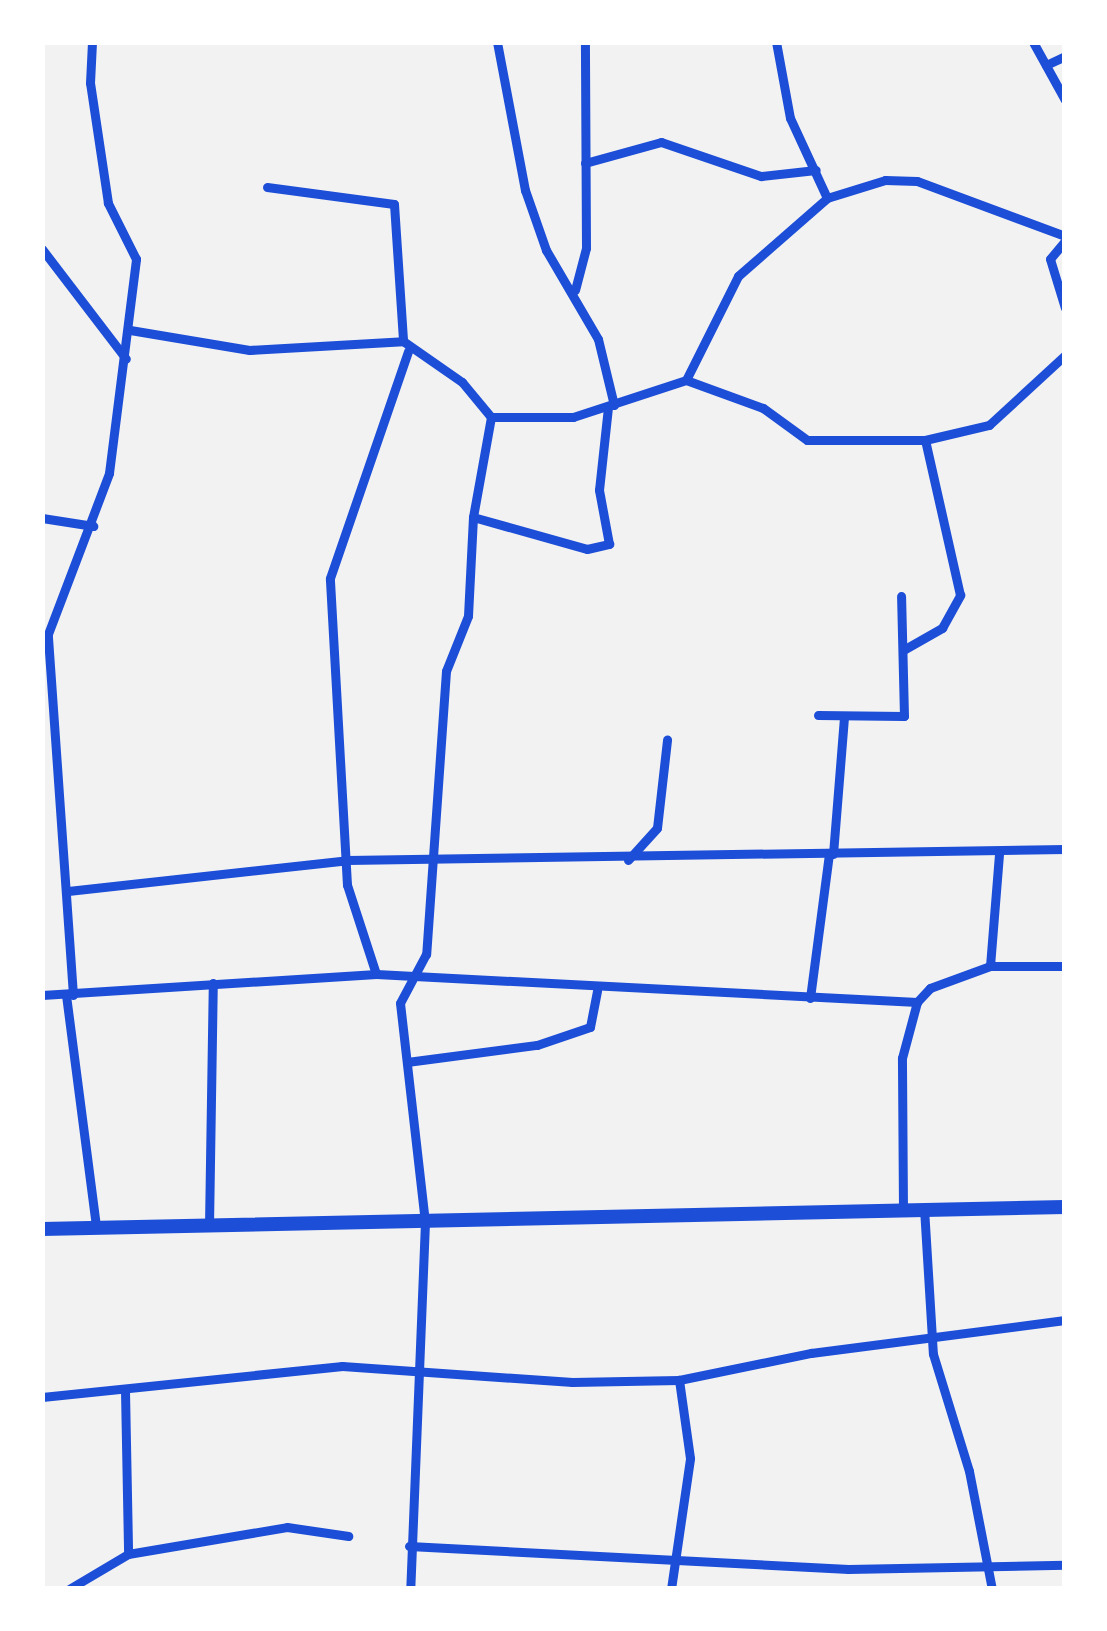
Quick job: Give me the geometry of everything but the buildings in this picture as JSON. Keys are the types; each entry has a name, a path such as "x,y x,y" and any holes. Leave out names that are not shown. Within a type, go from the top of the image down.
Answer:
{"main road":[{"path":"42,1228 1065,1207"}],"street":[{"path":"92,42 90,83 108,203 136,259 127,360 93,526 53,611 46,662 68,891 70,995 96,1227"},
{"path":"473,518 587,549 609,544 599,490 611,406 575,290 546,250 525,190 497,42"},
{"path":"575,290 586,248 584,42"},
{"path":"776,42 790,118 827,198"},
{"path":"1033,42 1063,99 1065,116"},
{"path":"1046,65 1065,56"},
{"path":"585,163 661,142 761,176 816,170"},
{"path":"686,380 738,275 827,198 886,180 917,182 1065,238 1050,260 1065,308"},
{"path":"267,187 394,204 406,346 330,578 347,885 376,974"},
{"path":"42,249 127,360"},
{"path":"130,330 249,350 406,346 462,382 490,416 473,518 468,616 446,671 427,954 400,1003 425,1222 410,1589"},
{"path":"490,416 573,417 686,380 764,409 807,440 925,440 988,425 1065,355"},
{"path":"905,650 942,628 959,595 925,440"},
{"path":"42,518 93,526"},
{"path":"818,716 904,716 901,596"},
{"path":"42,618 53,611"},
{"path":"810,998 844,718"},
{"path":"628,860 657,828 667,740"},
{"path":"68,891 347,860 628,860 1065,849"},
{"path":"991,966 999,853"},
{"path":"903,1210 902,1058 916,1002 930,988 991,966 1065,966"},
{"path":"42,994 413,974 597,991 916,1002"},
{"path":"209,1226 212,983"},
{"path":"406,1062 537,1045 590,1027 597,991"},
{"path":"923,1208 930,1337 992,1589"},
{"path":"42,1397 342,1366 418,1375 679,1380 930,1337 1065,1320"},
{"path":"671,1589 671,1560 690,1458 679,1380"},
{"path":"125,1391 128,1554"},
{"path":"69,1589 128,1554 287,1527 348,1536"},
{"path":"409,1546 671,1560 1065,1565"}]}
